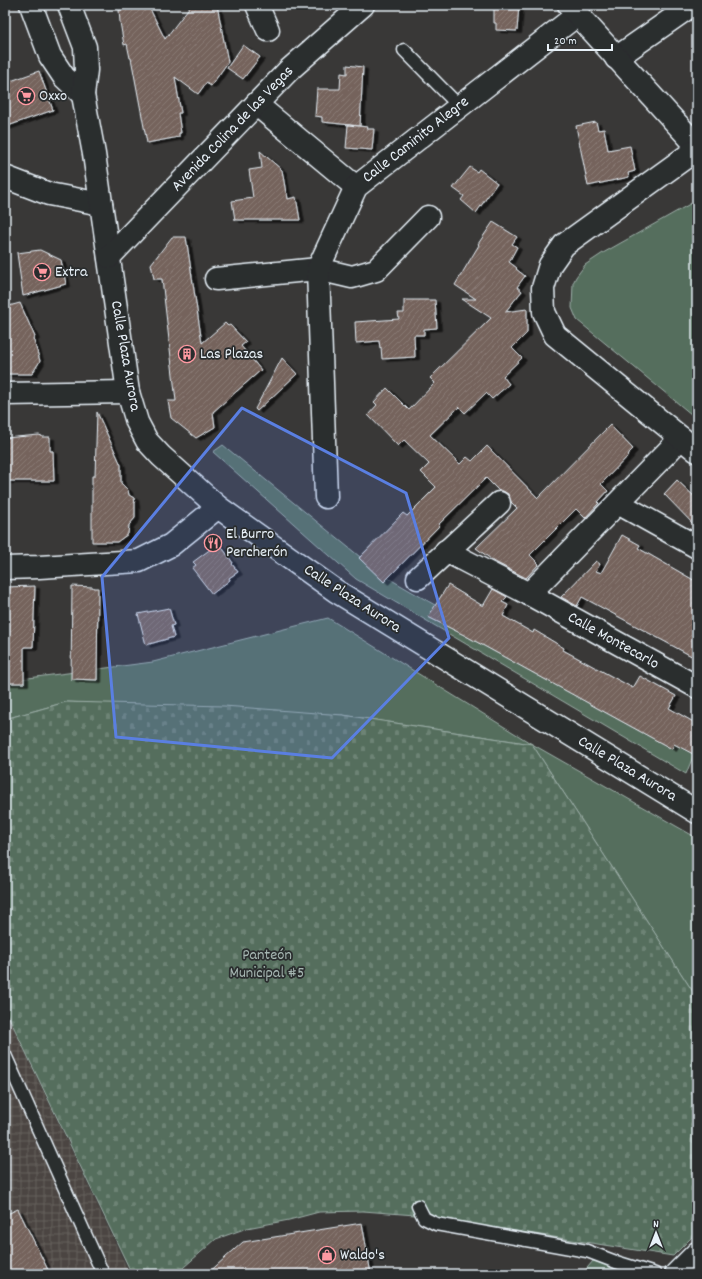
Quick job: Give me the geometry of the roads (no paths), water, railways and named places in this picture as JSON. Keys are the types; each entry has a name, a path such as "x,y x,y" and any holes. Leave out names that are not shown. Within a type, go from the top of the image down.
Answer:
{"street":[{"path":"31,5 50,56 64,77 83,95"},
{"path":"69,5 85,47 86,70 83,95"},
{"path":"257,5 268,30"},
{"name":"Avenida Colina de las Vegas","path":"109,257 289,70 363,5"},
{"path":"616,58 692,5"},
{"path":"529,594 618,503 689,445 555,335 544,312 543,288 550,265 564,245 697,147 573,10"},
{"name":"Calle Caminito Alegre","path":"326,497 318,269 356,187 459,106 573,10"},
{"name":"Calle Plaza Aurora","path":"83,95 89,122 102,204 128,392 137,422 148,441 161,456 218,507 336,591 694,805"},
{"path":"256,104 356,187"},
{"path":"5,177 49,194 102,204"},
{"path":"216,279 318,269 352,277 376,270 428,218"},
{"path":"5,394 128,392"},
{"path":"418,578 499,503"},
{"path":"618,503 697,547"},
{"path":"5,568 139,561 171,545 218,507"},
{"name":"Calle Montecarlo","path":"446,551 529,594 697,687"},
{"path":"676,1274 697,1253"}],"lane":[{"path":"404,50 459,106"},
{"path":"5,1055 104,1274"},
{"path":"418,1206 424,1218 436,1224 587,1251 654,1274"}],"place":[{"name":"Oxxo","path":"26,96"},
{"name":"Extra","path":"42,272"},
{"name":"Las Plazas","path":"187,354"},
{"name":"El Burro Percherón","path":"213,543"},
{"name":"Waldo's","path":"327,1255"}],"park label":[{"name":"Panteón Municipal #5","path":"267,964"}]}
